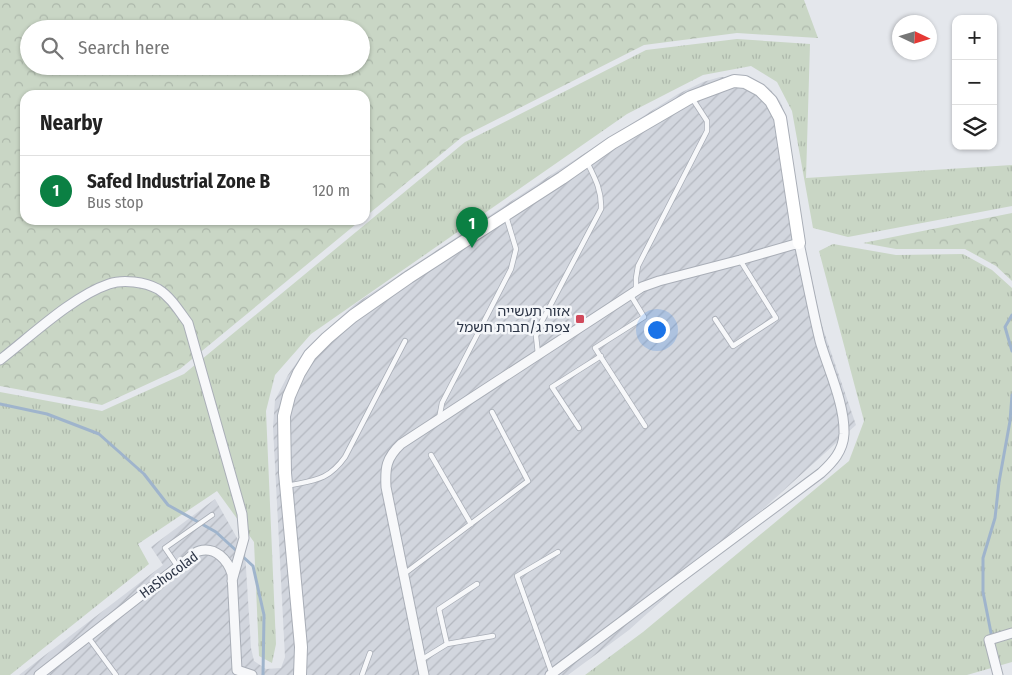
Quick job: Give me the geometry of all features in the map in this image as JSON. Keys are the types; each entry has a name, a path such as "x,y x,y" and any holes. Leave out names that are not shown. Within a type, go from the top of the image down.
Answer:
{"street":[{"path":"300,675 301,647 287,486 284,416 289,396 299,373 310,355 353,316 409,276 506,215 612,143 691,97 734,81 745,82 760,90 771,100 780,118 799,243 820,341 842,411 844,434 842,448 834,460 821,473 551,674"},
{"path":"424,675 386,487 385,472 392,452 401,444 633,292 659,281 799,243"},
{"path":"0,360 78,299 111,283 143,284 158,289 174,303 188,323 242,514 244,538 232,581"},
{"name":"HaShocolad","path":"39,675 198,551 208,551 217,554 224,558 230,566 234,673 252,675"},
{"path":"998,675 989,640 1012,633"}],"lane":[{"path":"645,426 595,348 644,317 633,292 638,266 707,131 707,121 691,97"},
{"path":"538,354 536,336 540,325 601,209 602,198 599,185 586,161"},
{"path":"439,419 442,403 511,269 516,249 506,215"},
{"path":"715,318 732,346 776,318 740,260"},
{"path":"287,486 325,477 337,469 345,458 405,341"},
{"path":"579,428 552,387 601,356"},
{"path":"404,575 528,481 492,412"},
{"path":"431,455 471,524"},
{"path":"178,567 165,548 212,514"},
{"path":"551,674 517,576 558,552"},
{"path":"447,644 439,609 477,584"},
{"path":"421,660 447,644 494,636"},
{"path":"88,637 116,675"},
{"path":"362,675 370,652"}],"shaded area":[{"path":"720,77 755,80 769,88 780,101 787,118 804,242 821,323 856,425 629,630 568,675 19,675 163,565 151,547 215,499 245,552 251,648 254,661 266,669 281,668 285,657 273,427 275,400 288,375 306,349 355,304 554,173 678,94 703,82"}],"green space":[{"path":"0,0 804,0 818,38 737,33 644,45 462,137 370,213 370,90 20,90 20,225 355,225 180,369 102,405 0,386"},
{"path":"737,39 810,44 806,178 1012,165 1012,206 848,237 813,228 792,111 777,82 751,66 703,75 627,114 311,334 275,375 266,411 276,644 272,663 259,656 254,542 217,491 138,544 149,564 10,675 0,675 0,392 102,411 184,374 364,225 370,225 370,220 465,142 646,50"},
{"path":"1012,213 1012,281 996,266 965,249 896,249 863,243"},
{"path":"833,244 896,255 963,254 992,270 1012,288 1012,662 967,675 585,675 643,632 849,461 864,421 819,251"}],"waterway":[{"path":"1012,315 1005,327 1012,351"},
{"path":"992,638 983,592 983,558 995,518 999,482 1010,421 1012,395"},
{"path":"0,404 47,414 99,434 144,474 168,505 216,532 253,566 264,615 263,675"}],"place":[{"name":"Safed Industrial Zone B","path":"472,248"},
{"name":"אזור תעשייה צפת ג/חברת חשמל","path":"580,319"}]}
